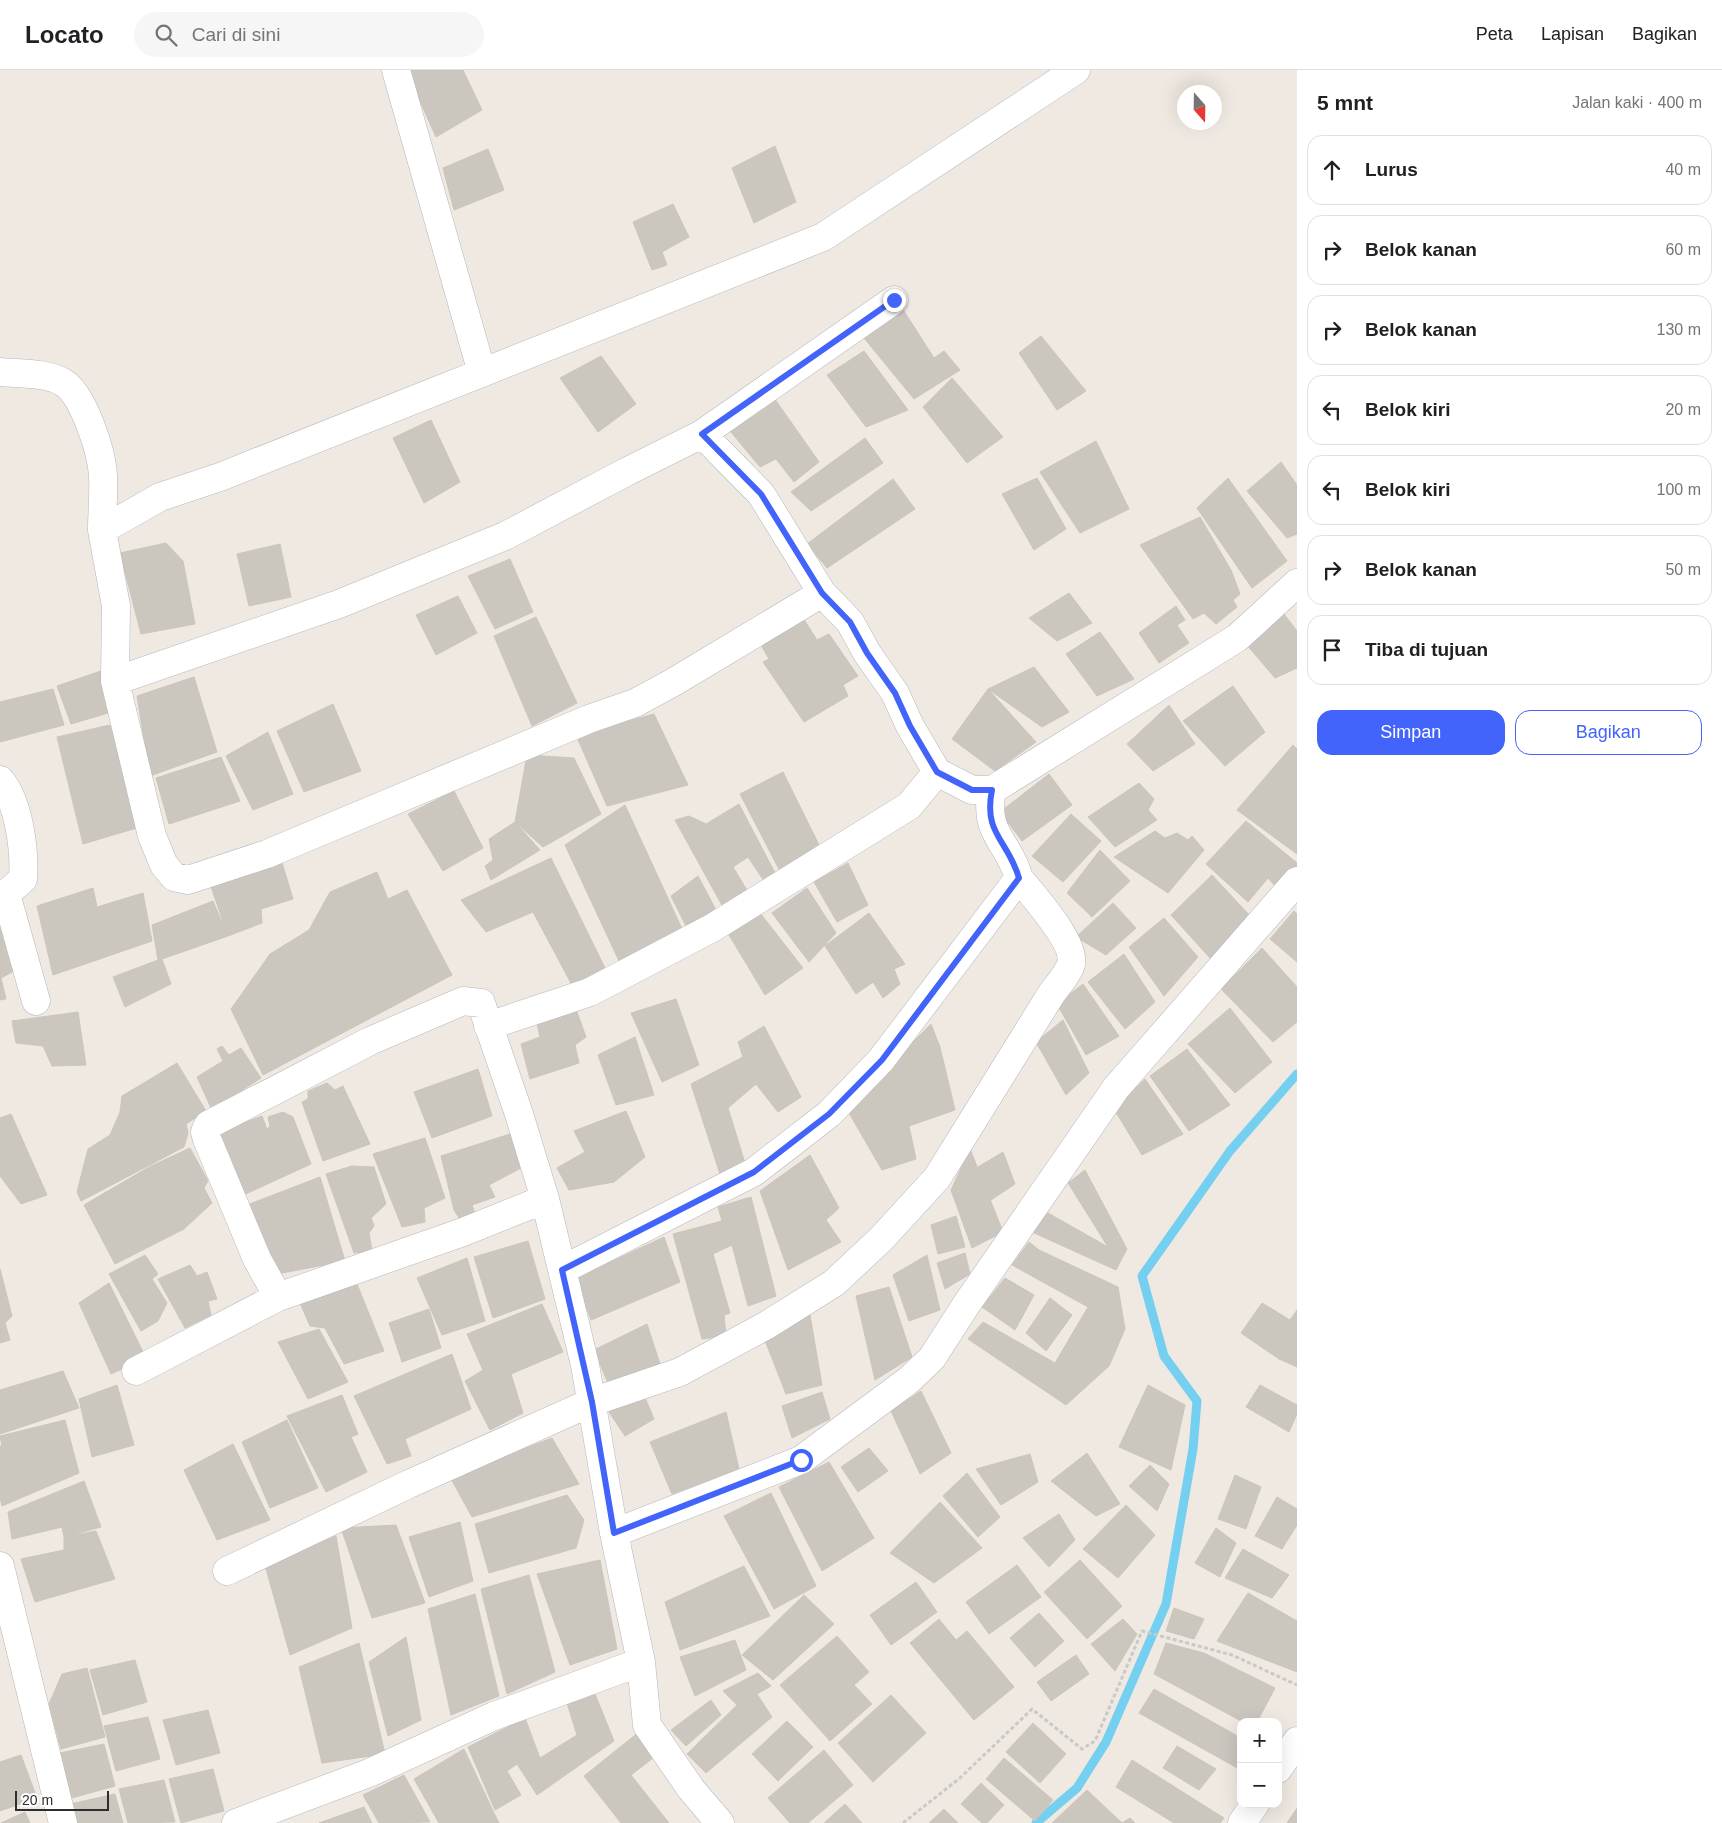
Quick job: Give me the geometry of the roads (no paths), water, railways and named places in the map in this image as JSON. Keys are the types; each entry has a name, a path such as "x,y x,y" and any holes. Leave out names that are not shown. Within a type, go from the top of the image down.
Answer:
{"street":[{"path":"396,70 482,373"},
{"path":"102,530 160,498 220,477 824,238 1076,70"},
{"path":"115,681 339,604 505,536 702,434 894,300"},
{"path":"0,372 43,376 64,383 79,401 92,430 103,474 102,530 116,606 115,681 152,836 164,865 174,877 188,880 267,854 589,719 635,703 672,683 822,593"},
{"path":"702,434 761,494 822,593 850,622 867,653 895,693 910,726 937,772 972,790 992,790 1237,638 1297,583"},
{"path":"488,1026 590,992 712,928 909,806 937,772"},
{"path":"0,780 7,789 18,820 24,864 23,879 3,894 36,1001"},
{"path":"227,1571 418,1480 592,1402 680,1372 767,1325 834,1284 881,1239 937,1178 1052,993 1071,966 1071,953 1059,930 1019,878 1014,863 993,829 989,806 992,790"},
{"path":"562,1270 754,1172 829,1114 882,1060 1019,878"},
{"path":"614,1533 801,1460 909,1380 932,1358 1116,1088 1297,881"},
{"path":"278,1297 257,1259 208,1140 205,1132 208,1124 370,1041 463,1001 480,1003 484,1007 488,1026 519,1114 545,1199 562,1270 592,1402 614,1533 641,1662 647,1725 691,1789 720,1823"},
{"path":"136,1371 278,1297 463,1232 545,1199"},
{"path":"0,1566 63,1823"},
{"path":"236,1823 369,1773 494,1716 641,1662"},
{"path":"1282,1763 1297,1741"},
{"path":"1242,1823 1252,1808"}],"waterway":[{"path":"1036,1823 1077,1788 1106,1742 1166,1604 1193,1449 1197,1401 1164,1356 1142,1276 1230,1151 1297,1074"}]}
